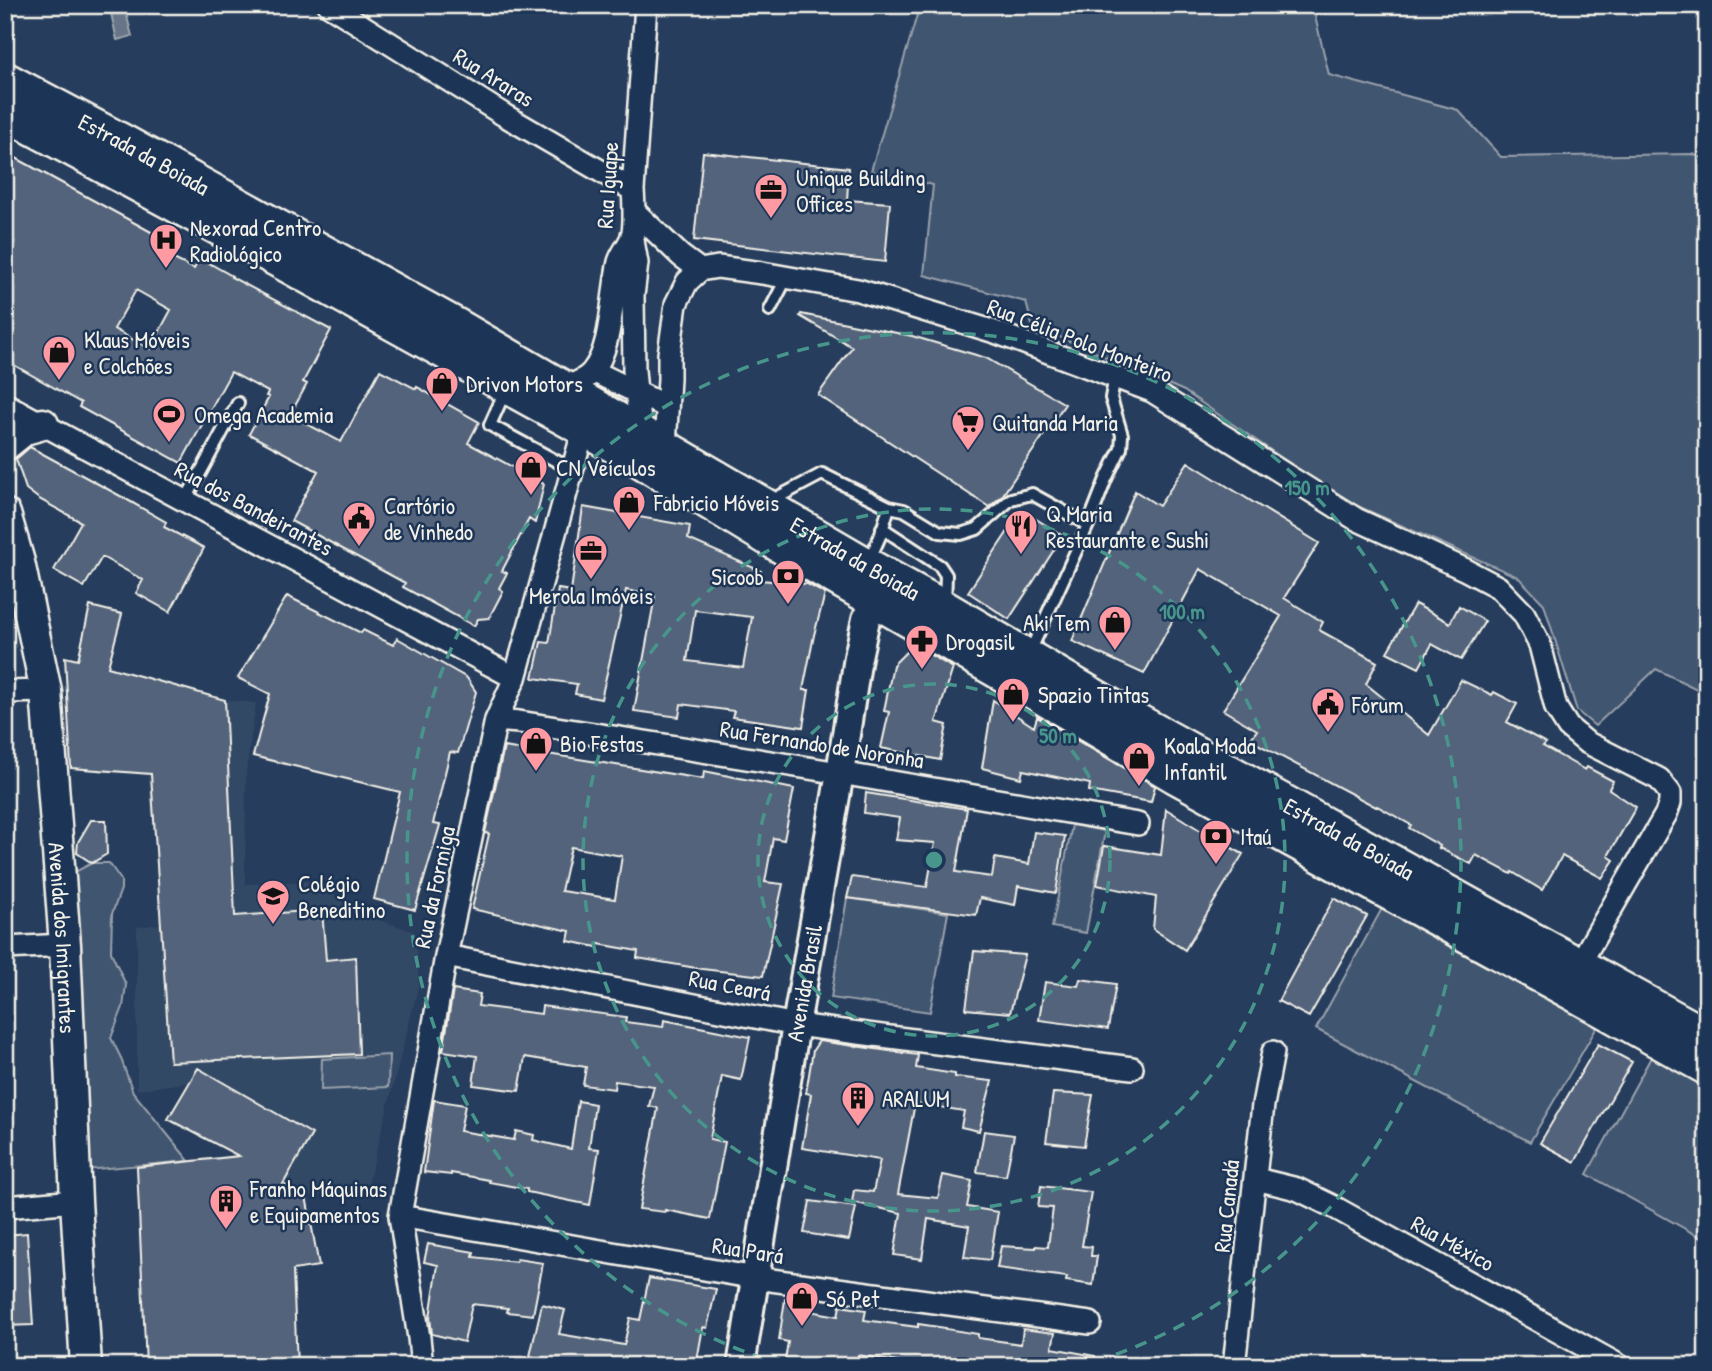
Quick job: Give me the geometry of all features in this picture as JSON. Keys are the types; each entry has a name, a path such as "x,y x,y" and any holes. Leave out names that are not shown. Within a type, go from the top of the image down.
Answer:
{"main road":[{"name":"Estrada da Boiada","path":"5,79 449,321 763,504 1175,776 1572,977 1707,1036"},
{"name":"Estrada da Boiada","path":"5,113 584,428 787,550 945,608 1572,977 1707,1068"},
{"path":"5,445 25,429 43,425"},
{"name":"Avenida dos Imigrantes","path":"5,514 19,562 46,691 65,945 86,1366"}],"street":[{"name":"Rua Araras","path":"329,5 504,115 633,190"},
{"name":"Rua Iguape","path":"593,372 609,331 620,260 632,235 646,5"},
{"path":"634,211 681,256 700,270 687,282 676,304 669,354 667,407 654,440"},
{"path":"632,235 637,263 633,296 636,392 654,440"},
{"name":"Rua Célia Polo Monteiro","path":"700,270 718,267 858,290 995,332 1115,376 1152,391 1356,519 1498,587 1524,614 1540,645 1556,708 1568,727 1586,742 1659,779 1670,793 1666,814 1572,977"},
{"path":"564,387 582,381 593,372 667,407"},
{"name":"Rua dos Bandeirantes","path":"5,404 515,678"},
{"name":"Rua da Formiga","path":"422,1366 400,1216 446,956 496,720 515,678 584,428"},
{"name":"Avenida Brasil","path":"741,1366 858,657 877,581"},
{"path":"5,692 46,691"},
{"name":"Rua Fernando de Noronha","path":"496,720 840,773 1138,824"},
{"path":"5,948 65,945"},
{"name":"Rua Ceará","path":"446,956 796,1025 1132,1068"},
{"name":"Rua Canadá","path":"1234,1366 1263,1104 1273,1052"},
{"name":"Rua México","path":"1255,1179 1297,1189 1332,1206 1620,1366"},
{"path":"5,1207 76,1201"},
{"name":"Rua Pará","path":"400,1216 756,1278 1090,1322"}],"lane":[{"path":"770,310 787,277"},
{"path":"1028,656 1121,448 1122,435 1111,398 1115,376"},
{"path":"508,386 490,425 573,470"},
{"path":"185,501 238,403"},
{"path":"763,504 822,474 889,507 904,510 940,532 961,534 976,529 1011,499 1032,494 1088,525"},
{"path":"877,581 883,528 889,507"},
{"path":"883,528 940,566 946,575 945,608"}],"shaded area":[{"path":"124,5 132,36 117,40 110,9"},
{"path":"920,5 1272,5 1313,8 1329,75 1458,110 1501,157 1693,154 1707,160 1707,694 1656,669 1595,726 1577,711 1544,604 1518,577 1342,499 1184,391 1032,325 1026,302 924,275 933,185 871,171"},
{"name":"Colégio Beneditino","path":"65,657 225,700 256,703 246,772 245,884 313,881 364,915 415,932 419,984 366,1192 306,1196 168,1119 189,1082 137,1090 137,927 162,924 148,774 71,768"},
{"path":"1072,825 1105,831 1086,933 1052,927"},
{"path":"92,863 109,863 121,880 121,889 112,914 111,952 126,985 123,1007 111,1038 133,1092 189,1161 85,1170 71,874"},
{"path":"847,898 948,913 930,1012 831,998"},
{"path":"1385,903 1600,1022 1530,1142 1316,1029"},
{"path":"1655,1050 1707,1080 1707,1241 1587,1174"},
{"path":"389,1055 388,1087 321,1090 322,1059"}],"building":[{"path":"5,152 164,239 157,251 194,269 200,258 331,330 303,382 307,384 290,415 341,442 380,370 416,389 417,387 479,422 468,443 544,484 535,523 529,519 502,571 507,573 499,588 503,591 489,618 478,619 474,626 403,587 405,583 291,521 318,471 249,434 269,397 266,396 268,392 231,372 181,463 79,407 81,403 5,360 5,258 14,242 5,238","holes":["136,290 171,310 150,349 114,329"]},
{"name":"Unique Building Offices","path":"703,152 849,168 847,200 890,203 885,262 694,240"},
{"name":"Quitanda Maria","path":"801,314 912,336 986,358 1065,404 1002,496 989,507 818,395 852,347 800,316"},
{"path":"30,447 166,522 164,527 204,548 170,612 136,593 143,580 102,557 84,587 54,570 81,522 26,489 16,459"},
{"path":"1188,462 1319,543 1284,598 1323,622 1319,630 1377,662 1366,684 1429,735 1461,680 1517,704 1507,722 1546,743 1543,746 1585,770 1587,767 1613,781 1609,789 1636,807 1608,856 1614,860 1602,878 1562,856 1542,890 1476,855 1471,864 1439,848 1440,846 1409,828 1411,825 1250,740 1257,730 1223,710 1281,616 1200,569 1144,674 1072,641 1135,491 1159,506"},
{"path":"583,507 690,526 688,539 761,571 760,580 807,584 825,594 803,690 809,690 803,727 732,717 734,711 681,704 679,717 634,711 655,596 626,590 601,699 575,694 577,684 533,678 541,642 549,643 558,589 571,591","holes":["695,610 752,617 743,668 687,661"]},
{"name":"Q Maria Restaurante e Sushi","path":"1022,510 1063,536 1009,619 968,592"},
{"path":"287,596 361,633 363,630 393,645 397,638 467,678 476,692 458,753 450,752 433,824 440,825 415,910 374,899 400,792 253,756 270,694 238,678"},
{"path":"1415,604 1450,623 1459,606 1485,621 1461,660 1432,644 1419,668 1387,652"},
{"path":"90,606 122,614 108,667 225,700 235,916 322,910 326,960 356,957 359,1054 170,1062 151,774 71,768 65,657 78,660"},
{"path":"913,645 953,668 936,722 947,725 940,760 881,748 889,712 884,711 893,665"},
{"path":"993,700 1034,727 1037,717 1155,786 1151,802 1089,791 1090,784 1023,770 1021,778 982,768"},
{"path":"504,747 703,779 704,771 794,789 784,840 773,838 765,882 783,884 763,976 637,958 638,951 568,941 570,931 472,909 489,834 485,833","holes":["571,847 622,856 615,899 561,891"]},
{"path":"866,793 967,809 956,872 992,877 995,858 1029,864 1034,832 1065,836 1056,893 1018,886 1015,905 980,898 976,915 847,898 852,877 927,887 935,843 896,840 900,818 864,813"},
{"path":"1166,809 1243,854 1185,950 1153,929 1156,897 1097,885 1104,846 1161,855"},
{"path":"91,820 106,820 107,854 92,863 77,853 78,842"},
{"path":"1334,898 1367,916 1309,1017 1278,1001"},
{"path":"974,951 1025,955 1010,1013 966,1009"},
{"path":"1080,979 1116,984 1108,1029 1039,1020 1045,982 1078,986"},
{"path":"453,990 480,994 478,1006 541,1014 542,1006 626,1017 625,1022 663,1027 664,1020 750,1037 741,1080 722,1076 710,1139 725,1142 710,1219 665,1210 639,1209 658,1108 649,1106 654,1086 615,1081 614,1089 583,1085 586,1067 525,1057 519,1091 473,1085 477,1056 443,1051"},
{"path":"819,1041 918,1055 916,1068 955,1074 955,1077 992,1081 979,1131 961,1127 964,1111 915,1103 898,1194 938,1198 943,1175 972,1181 967,1207 998,1212 990,1260 964,1257 969,1226 928,1219 922,1259 894,1255 901,1213 852,1202 854,1190 873,1192 880,1160 802,1148 811,1094 806,1093 813,1050"},
{"path":"1598,1044 1632,1062 1575,1162 1540,1143"},
{"name":"Franho Máquinas e Equipamentos","path":"198,1068 312,1134 283,1184 306,1196 319,1266 293,1270 297,1366 146,1366 137,1167 239,1156 168,1119"},
{"path":"1053,1093 1093,1095 1084,1146 1046,1142"},
{"path":"434,1100 465,1105 460,1131 514,1140 516,1131 534,1135 533,1140 571,1149 578,1101 595,1104 589,1148 599,1149 590,1205 527,1192 527,1189 489,1180 451,1173 424,1172"},
{"path":"984,1131 1014,1135 1006,1176 977,1172"},
{"path":"1041,1186 1091,1192 1082,1246 1092,1247 1091,1256 1097,1256 1093,1285 1066,1281 1067,1277 997,1268 1001,1246 1048,1247 1053,1208 1038,1207"},
{"path":"810,1201 856,1207 849,1240 804,1233"},
{"path":"27,1233 33,1325 5,1326 5,1235"},
{"path":"428,1244 474,1252 473,1257 543,1263 533,1315 507,1312 508,1308 472,1304 464,1342 432,1334 430,1317 438,1265 424,1262"},
{"path":"649,1278 716,1289 707,1328 703,1327 696,1366 580,1366 530,1356 542,1304 565,1310 559,1334 624,1345 630,1318 640,1320"},
{"path":"785,1299 804,1300 804,1310 838,1316 840,1306 866,1310 864,1320 946,1328 978,1334 978,1338 1021,1344 1023,1329 1055,1333 1052,1348 1095,1356 1094,1366 919,1366 858,1355 857,1366 784,1366 788,1342 779,1340"}],"place":[{"name":"Unique Building Offices","path":"771,220"},
{"name":"Nexorad Centro Radiológico","path":"166,270"},
{"name":"Klaus Móveis e Colchões","path":"59,382"},
{"name":"Drivon Motors","path":"442,413"},
{"name":"Omega Academia","path":"169,444"},
{"name":"Quitanda Maria","path":"968,452"},
{"name":"CN Veículos","path":"531,497"},
{"name":"Fabricio Móveis","path":"629,532"},
{"name":"Cartório de Vinhedo","path":"359,548"},
{"name":"Q Maria Restaurante e Sushi","path":"1021,556"},
{"name":"Merola Imóveis","path":"591,581"},
{"name":"Sicoob","path":"788,606"},
{"name":"Aki Tem","path":"1115,652"},
{"name":"Drogasil","path":"922,671"},
{"name":"Spazio Tintas","path":"1013,724"},
{"name":"Fórum","path":"1328,734"},
{"name":"Bio Festas","path":"536,773"},
{"name":"Koala Moda Infantil","path":"1139,788"},
{"name":"Itaú","path":"1216,866"},
{"name":"Colégio Beneditino","path":"273,926"},
{"name":"ARALUM","path":"858,1128"},
{"name":"Franho Máquinas e Equipamentos","path":"226,1231"},
{"name":"Só Pet","path":"802,1328"}]}
